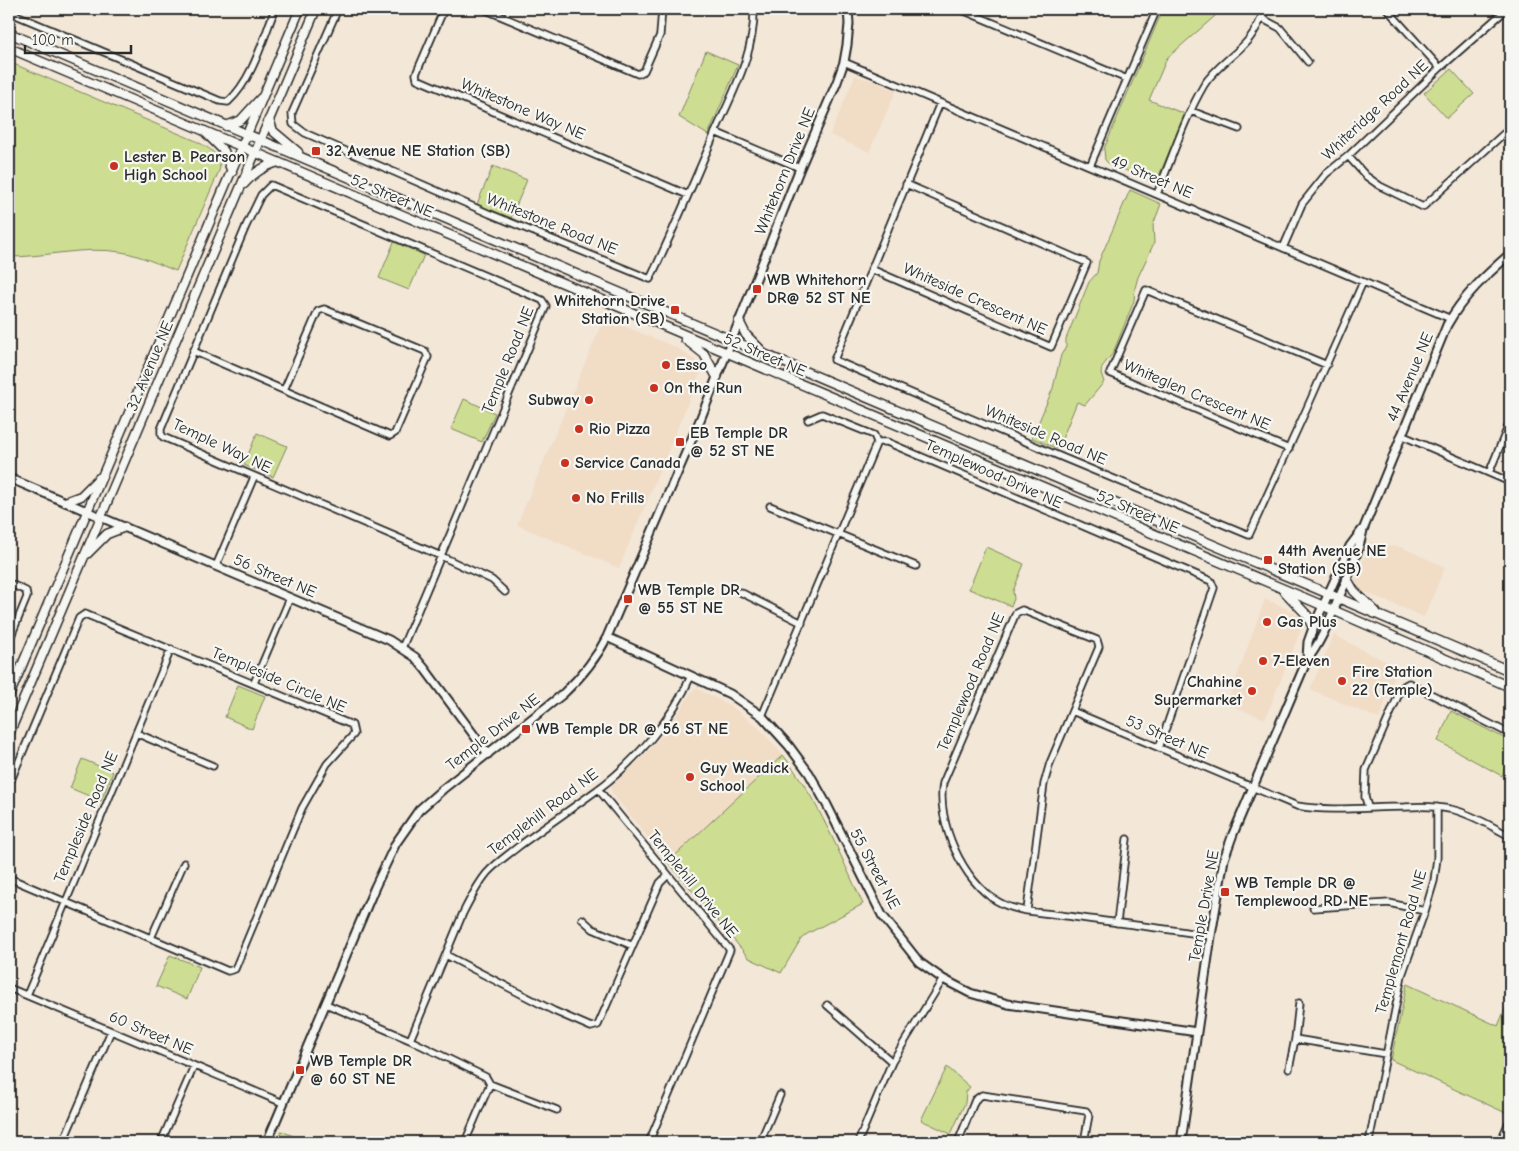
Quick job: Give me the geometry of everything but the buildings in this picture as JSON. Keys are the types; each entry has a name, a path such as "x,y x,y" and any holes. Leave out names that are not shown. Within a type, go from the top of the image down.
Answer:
{"main road":[{"name":"32 Avenue NE","path":"9,696 300,9"},
{"name":"32 Avenue NE","path":"9,734 316,9"},
{"name":"52 Street NE","path":"9,33 1510,671"},
{"name":"52 Street NE","path":"9,48 1510,687"},
{"path":"226,126 241,120 265,95"},
{"path":"269,120 273,131 307,160"},
{"path":"203,130 224,151 232,172"},
{"path":"238,191 254,173 265,166 278,162"},
{"path":"740,321 746,335 766,354"},
{"path":"678,332 704,354 717,377"},
{"path":"65,502 81,496 104,473"},
{"path":"84,557 107,534 125,528"},
{"path":"1347,579 1354,591 1381,616"},
{"path":"1282,589 1308,615 1313,628"}],"street":[{"path":"13,12 220,101 228,102 236,94 250,70 275,9"},
{"name":"Whitestone Road NE","path":"338,9 292,113 293,124 304,133 490,214 650,279 671,236 746,60 754,24 754,9"},
{"name":"Whitestone Way NE","path":"444,9 416,74 417,79 688,195"},
{"path":"484,9 638,74 644,71 660,35 662,9"},
{"name":"Whitehorn Drive NE","path":"732,340 800,168 837,82 844,62 849,24 848,9"},
{"path":"960,9 1127,79"},
{"path":"1090,166 1157,9"},
{"path":"1157,194 1204,84 1248,40 1265,9"},
{"path":"1387,9 1440,68"},
{"name":"Whiteridge Road NE","path":"1283,248 1302,204 1326,174 1348,156 1440,68 1507,9"},
{"path":"1261,18 1280,28 1308,62"},
{"name":"49 Street NE","path":"844,62 1451,319"},
{"name":"Whiteside Road NE","path":"940,103 834,360 848,366 1249,535 1363,282"},
{"path":"1191,111 1239,129"},
{"path":"1348,156 1366,176 1380,186 1423,207 1510,128"},
{"path":"715,132 800,168"},
{"name":"Whiteside Crescent NE","path":"872,269 1051,347 1087,263 906,184"},
{"name":"Temple Way NE","path":"271,185 261,194 246,226 160,433 163,437 254,477 441,556 492,580 505,592"},
{"name":"Temple Road NE","path":"271,185 542,300 546,306 402,648"},
{"name":"44 Avenue NE","path":"1333,611 1359,550 1362,530 1451,319 1480,281 1510,254"},
{"name":"Whiteglen Crescent NE","path":"1289,449 1110,373 1146,290 1327,365"},
{"path":"193,351 390,436 395,433 428,357 425,351 324,309 318,311 284,390"},
{"name":"Temple Drive NE","path":"267,1142 375,887 396,843 418,810 563,694 577,681 592,662 607,638 732,340"},
{"path":"762,716 878,442 874,435 822,414 808,420"},
{"path":"1489,473 1510,422"},
{"path":"1401,434 1510,482"},
{"name":"Templewood Drive NE","path":"878,442 887,442 1210,582 1214,588 1160,748"},
{"path":"216,566 254,477"},
{"name":"56 Street NE","path":"9,478 389,640 415,657 488,754"},
{"path":"770,506 916,566"},
{"name":"44 Avenue NE","path":"1329,595 1350,546 1362,530"},
{"path":"9,584 26,591 27,597 9,641"},
{"path":"740,592 802,623"},
{"name":"Temple Drive NE","path":"1308,660 1308,642 1329,595"},
{"path":"254,683 290,598"},
{"name":"Templewood Road NE","path":"1027,910 1044,784 1050,763 1099,647 1097,640 1022,610 1016,612 943,783 941,805 944,824 954,848 980,888 997,901 1011,907 1027,910 1211,936"},
{"name":"Temple Drive NE","path":"1181,1142 1224,859 1232,834 1308,660 1318,646 1333,611"},
{"name":"Templeside Circle NE","path":"9,785 79,618 84,614 352,725 354,734 328,764 302,808 235,969 228,971 9,878"},
{"name":"55 Street NE","path":"607,638 730,694 762,716 789,746 809,773 882,915 919,962 942,979 970,993 1008,1004 1197,1032"},
{"name":"Templeside Road NE","path":"27,995 171,649"},
{"name":"Templehill Road NE","path":"410,1040 472,893 487,872 598,789 655,734 676,705 691,676"},
{"path":"1368,807 1365,797 1366,770 1402,687 1409,684 1510,734"},
{"name":"53 Street NE","path":"1072,712 1297,806 1336,810 1368,807 1437,807 1470,815 1510,836"},
{"path":"136,733 213,766"},
{"name":"Templehill Drive NE","path":"598,789 730,950 649,1142"},
{"name":"Templemont Road NE","path":"1369,1142 1402,975 1434,880 1437,858 1437,807"},
{"path":"1117,923 1127,839"},
{"path":"151,938 184,863"},
{"path":"446,955 554,1011 591,1027 598,1025 660,883 668,875"},
{"path":"1313,908 1389,903 1425,911"},
{"path":"582,919 594,929 633,946"},
{"path":"858,1142 892,1062 942,979"},
{"name":"60 Street NE","path":"9,988 283,1103"},
{"path":"1289,1069 1299,1003"},
{"path":"326,1004 410,1040 486,1077 490,1084 557,1110"},
{"path":"827,1005 892,1062"},
{"path":"63,1142 111,1031"},
{"path":"1295,1039 1386,1054"},
{"path":"161,1142 194,1066"},
{"path":"465,1142 490,1084"},
{"path":"760,1142 780,1095"},
{"path":"958,1142 975,1100 982,1095 1086,1111 1089,1115 1084,1142"},
{"path":"1500,1142 1510,1120"}],"shaded area":[{"path":"855,76 874,81 896,91 869,152 830,135"},
{"path":"604,318 675,347 696,361 700,368 700,374 619,568 517,525"},
{"path":"1371,541 1386,546 1401,547 1445,567 1424,617 1358,589 1354,583"},
{"path":"1265,599 1294,612 1304,622 1265,719 1227,704"},
{"path":"1334,635 1398,668 1379,719 1310,689"},
{"name":"Guy Weadick School","path":"696,688 729,705 759,728 783,755 668,862 612,793 611,788 658,740"}],"green space":[{"path":"1163,9 1223,9 1167,58 1149,100 1185,114 1159,176 1152,180 1108,163 1105,160 1104,149"},
{"path":"706,51 738,65 708,135 679,117"},
{"name":"Lester B. Pearson High School","path":"9,62 194,140 217,156 220,165 219,171 176,271 135,255 107,250 9,257"},
{"path":"1451,69 1474,94 1447,118 1424,93"},
{"path":"493,166 527,180 511,218 477,204"},
{"path":"1130,190 1161,204 1153,225 1154,243 1138,277 1134,301 1113,353 1102,367 1101,373 1104,382 1085,405 1077,402 1058,449 1032,438 1053,388 1061,355 1066,347 1066,339 1089,282 1097,273 1099,261"},
{"path":"394,242 424,255 409,290 379,278"},
{"path":"464,399 495,413 482,442 451,429"},
{"path":"257,433 287,446 273,477 244,465"},
{"path":"986,547 1024,564 1013,591 1014,599 1011,606 969,589"},
{"path":"238,685 265,696 252,729 225,717"},
{"path":"1451,711 1510,741 1510,753 1502,776 1438,741"},
{"path":"783,755 796,772 817,808 863,904 801,939 781,973 749,958 668,862"},
{"path":"82,759 113,772 101,801 70,788"},
{"path":"170,955 200,967 187,999 156,986"},
{"path":"1407,984 1498,1026 1510,997 1510,1105 1506,1113 1391,1060"},
{"path":"947,1067 970,1087 966,1092 965,1103 951,1134 921,1120"},
{"path":"281,1131 308,1142 296,1142 280,1135"}],"place":[{"name":"32 Avenue NE Station (SB)","path":"316,151"},
{"name":"Lester B. Pearson High School","path":"114,166"},
{"name":"WB Whitehorn DR@ 52 ST NE","path":"757,289"},
{"name":"Whitehorn Drive Station (SB)","path":"675,310"},
{"name":"Esso","path":"666,365"},
{"name":"On the Run","path":"654,388"},
{"name":"Subway","path":"589,400"},
{"name":"Rio Pizza","path":"579,429"},
{"name":"EB Temple DR @ 52 ST NE","path":"680,442"},
{"name":"Service Canada","path":"565,463"},
{"name":"No Frills","path":"576,498"},
{"name":"44th Avenue NE Station (SB)","path":"1268,560"},
{"name":"WB Temple DR @ 55 ST NE","path":"628,599"},
{"name":"Gas Plus","path":"1267,622"},
{"name":"7-Eleven","path":"1263,661"},
{"name":"Fire Station 22 (Temple)","path":"1342,681"},
{"name":"Chahine Supermarket","path":"1252,691"},
{"name":"WB Temple DR @ 56 ST NE","path":"526,729"},
{"name":"Guy Weadick School","path":"690,777"},
{"name":"WB Temple DR @ Templewood RD NE","path":"1225,892"},
{"name":"WB Temple DR @ 60 ST NE","path":"300,1070"}]}
